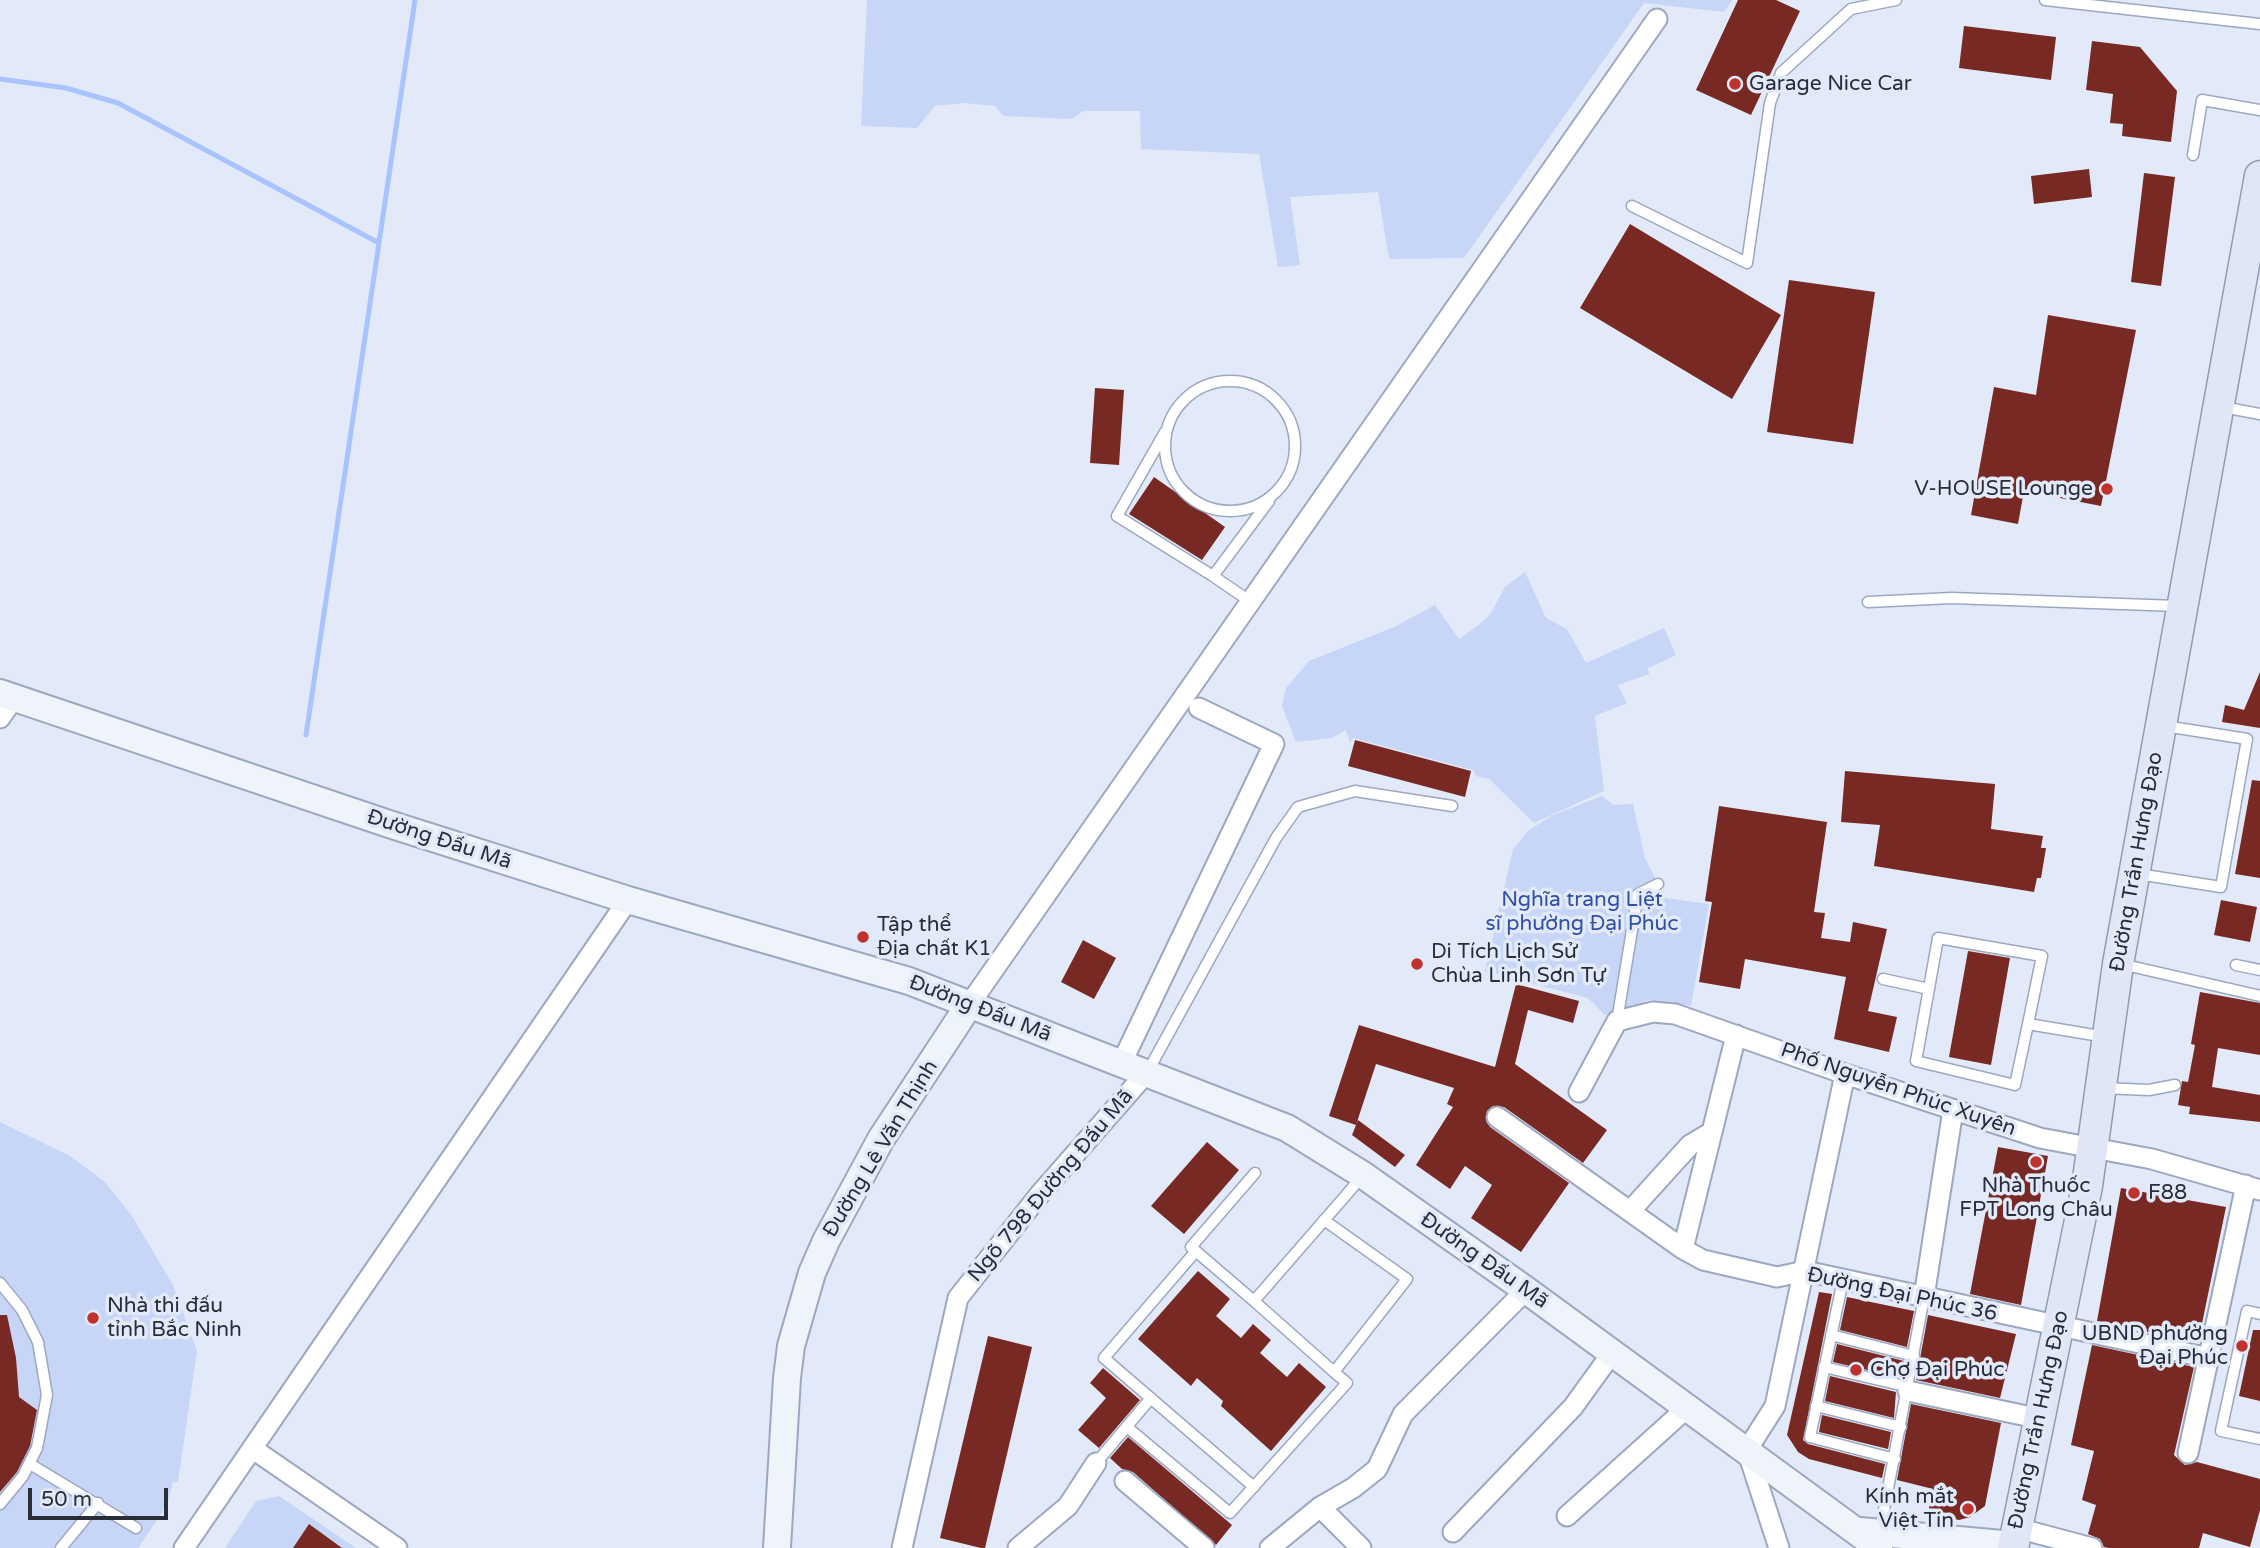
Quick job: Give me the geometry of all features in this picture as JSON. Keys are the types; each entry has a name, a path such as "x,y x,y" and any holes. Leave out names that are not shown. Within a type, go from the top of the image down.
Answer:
{"main road":[{"name":"Đường Trần Hưng Đạo","path":"2014,1540 2041,1419 2092,1149 2118,964 2260,176"}],"street":[{"path":"969,1005 1657,19"},
{"name":"Đường Đấu Mã","path":"5,703 628,900 909,981 1287,1128 1363,1175 1873,1537"},
{"path":"1122,1062 1274,744 1199,708"},
{"path":"184,1548 628,900"},
{"name":"Đường Lê Văn Thịnh","path":"777,1548 791,1346 812,1273 826,1241 881,1139 969,1005"},
{"name":"Phố Nguyễn Phúc Xuyên","path":"1617,1020 1653,1012 1675,1014 1845,1074 2045,1139 2152,1159 2253,1187"},
{"path":"1579,1091 1617,1020"},
{"path":"1683,1249 1736,1035"},
{"name":"Ngõ 798 Đường Đấu Mã","path":"902,1548 958,1298 1040,1194 1148,1072"},
{"path":"1779,1548 1747,1450 1775,1406 1845,1074"},
{"path":"1924,1297 1953,1110"},
{"name":"Đường Đại Phúc 36","path":"1497,1117 1683,1249 1703,1260 1777,1277 1805,1271 2209,1358"},
{"path":"1631,1210 1690,1144 1712,1132"},
{"path":"2188,1453 2209,1358 2253,1187"},
{"path":"1270,1548 1320,1507 1353,1488 1377,1469 1404,1414 1526,1290"},
{"path":"1453,1532 1573,1407 1612,1353"},
{"path":"1909,1389 2041,1419"},
{"path":"1567,1516 1688,1407"},
{"path":"253,1450 397,1548"},
{"path":"1018,1548 1068,1506 1096,1463"},
{"path":"1125,1481 1204,1548"},
{"path":"1320,1507 1361,1548"},
{"path":"1873,1537 2014,1540 2092,1548"}],"lane":[{"path":"1632,206 1747,263 1770,103 1781,73 1851,9 1896,0"},
{"path":"2045,0 2260,24"},
{"path":"2193,155 2202,100 2260,110"},
{"path":"1213,576 1289,473 1294,438 1282,406 1262,389 1237,381 1203,387 1182,403 1117,516 1251,602"},
{"path":"2219,406 2260,414"},
{"path":"1169,425 1166,448 1170,470 1182,489 1200,503 1233,511 1255,506 1274,494"},
{"path":"1868,602 1952,598 2182,606"},
{"path":"2134,874 2221,887 2246,739 2161,726"},
{"path":"1148,1072 1276,838 1298,807 1354,791 1452,806"},
{"path":"1617,1020 1638,894 1658,884"},
{"path":"1938,939 2042,956 2028,1024 2015,1085 1916,1060 1938,939"},
{"path":"2118,964 2260,996"},
{"path":"2236,965 2260,970"},
{"path":"1883,979 1929,989"},
{"path":"2028,1024 2107,1037"},
{"path":"2099,1087 2148,1090 2175,1085"},
{"path":"1126,1427 1230,1513 1347,1383 1191,1247 1255,1173"},
{"path":"1254,1301 1363,1175"},
{"path":"1324,1220 1407,1279 1334,1372"},
{"path":"1196,1251 1104,1357 1254,1487"},
{"path":"1843,1280 1810,1437 1895,1459"},
{"path":"0,1283 27,1318 43,1360 46,1413 30,1464 0,1504"},
{"path":"1873,1537 1895,1459 1924,1297"},
{"path":"2260,1314 2247,1311 2221,1431 2260,1439"},
{"path":"1831,1335 1914,1356"},
{"path":"1824,1367 1909,1389"},
{"path":"1096,1463 1151,1398"},
{"path":"1816,1406 1901,1427"},
{"path":"30,1464 135,1528"},
{"path":"61,1548 98,1503"}],"green space":[{"path":"867,0 1732,0 1724,12 1644,3 1464,258 1389,259 1378,192 1290,197 1300,265 1278,267 1259,154 1141,149 1140,111 1083,111 1072,119 1003,116 995,106 964,103 935,106 917,128 861,126"},
{"path":"1525,572 1546,618 1567,629 1586,663 1664,628 1676,655 1648,668 1649,674 1618,685 1627,703 1595,716 1604,791 1534,823 1489,779 1476,776 1473,770 1353,738 1350,743 1346,730 1332,738 1296,742 1282,706 1286,688 1309,661 1394,627 1435,605 1459,639 1491,613 1505,587"},
{"name":"Nghĩa trang Liệt sĩ phường Đại Phúc","path":"1602,796 1613,805 1633,804 1645,858 1666,898 1709,904 1691,1006 1649,1000 1605,1015 1588,998 1485,971 1513,849 1529,830 1553,815"},
{"name":"Nhà thi đấu tỉnh Bắc Ninh","path":"0,1122 70,1156 105,1182 132,1216 173,1285 197,1351 178,1482 173,1482 167,1505 138,1548 0,1548"},
{"path":"279,1496 356,1548 225,1548 256,1501"}],"building":[{"path":"1738,0 1776,0 1800,11 1751,115 1696,90"},
{"path":"1964,26 2056,37 2051,80 1959,68"},
{"path":"2092,41 2140,47 2177,91 2171,142 2122,136 2123,124 2110,123 2113,94 2086,90"},
{"path":"2089,169 2092,197 2034,204 2031,176"},
{"path":"2144,173 2175,177 2161,286 2131,282"},
{"path":"1630,224 1781,315 1732,399 1580,308"},
{"path":"1789,280 1875,292 1853,444 1767,432"},
{"path":"2048,315 2136,330 2101,506 2024,491 2018,524 1971,515 1994,387 2036,395"},
{"path":"1095,388 1124,390 1119,465 1090,463"},
{"path":"1154,477 1225,527 1202,560 1129,514"},
{"path":"2260,672 2260,728 2222,722 2225,705 2244,710"},
{"path":"1355,740 1471,771 1465,797 1348,766"},
{"path":"1845,771 1995,784 1991,829 2043,836 2041,848 2046,848 2041,878 2037,878 2034,892 1874,866 1880,825 1841,822"},
{"path":"2252,780 2260,781 2260,878 2235,874"},
{"path":"1719,806 1827,822 1814,912 1825,913 1821,938 1850,942 1853,922 1887,929 1868,1011 1897,1017 1889,1052 1834,1039 1846,977 1745,959 1740,989 1699,982 1712,902 1705,901"},
{"path":"2221,900 2257,907 2250,942 2214,935"},
{"path":"1083,940 1116,958 1094,999 1061,982"},
{"path":"1968,951 2010,958 1991,1065 1949,1057"},
{"path":"1516,984 1579,1001 1573,1023 1528,1010 1515,1064 1607,1130 1583,1163 1504,1107 1493,1106 1487,1111 1486,1121 1490,1127 1569,1183 1521,1252 1471,1218 1492,1185 1465,1166 1450,1189 1416,1165 1453,1107 1447,1104 1454,1088 1376,1064 1356,1125 1329,1116 1359,1025 1495,1067"},
{"path":"2200,992 2260,1003 2260,1055 2218,1048 2212,1087 2260,1095 2260,1122 2189,1114 2190,1107 2178,1105 2182,1081 2188,1082"},
{"path":"1358,1120 1405,1155 1395,1167 1352,1135"},
{"path":"1207,1142 1239,1170 1184,1234 1151,1206"},
{"path":"1998,1147 2048,1156 2021,1305 1970,1294"},
{"path":"2121,1188 2226,1207 2198,1343 2097,1321"},
{"path":"1198,1271 1230,1299 1216,1316 1241,1338 1253,1324 1271,1340 1260,1353 1287,1377 1299,1363 1326,1387 1271,1451 1221,1406 1223,1401 1197,1378 1191,1386 1138,1339"},
{"path":"1819,1292 1832,1294 1803,1440 1808,1444 1885,1464 1882,1478 1809,1459 1798,1452 1787,1435"},
{"path":"1847,1297 1914,1311 1907,1347 1840,1330"},
{"path":"0,1315 7,1315 16,1358 19,1397 37,1410 30,1446 17,1472 0,1492"},
{"path":"1928,1315 2016,1334 2000,1398 1916,1380"},
{"path":"2253,1330 2260,1330 2260,1401 2239,1396"},
{"path":"988,1336 1032,1347 985,1548 981,1548 940,1538"},
{"path":"1837,1344 1904,1361 1901,1378 1833,1362"},
{"path":"2092,1345 2194,1367 2174,1455 2185,1465 2197,1462 2260,1479 2260,1510 2250,1547 2203,1533 2199,1548 2109,1548 2104,1547 2100,1539 2088,1534 2096,1505 2082,1500 2094,1451 2071,1445"},
{"path":"1103,1368 1140,1400 1099,1448 1078,1430 1106,1398 1090,1383"},
{"path":"1830,1376 1896,1392 1894,1418 1825,1401"},
{"path":"1911,1404 2001,1423 1985,1506 1970,1517 1959,1520 1928,1513 1933,1489 1897,1480"},
{"path":"1822,1415 1891,1432 1888,1449 1819,1432"},
{"path":"1128,1437 1232,1525 1216,1545 1133,1472 1122,1469 1110,1458"},
{"path":"309,1524 342,1548 293,1548"}],"waterway":[{"path":"306,735 415,0"},
{"path":"0,79 66,88 118,103 379,243"}],"place":[{"name":"Garage Nice Car","path":"1735,84"},
{"name":"V-HOUSE Lounge","path":"2107,489"},
{"name":"Tập thể Địa chất K1","path":"863,937"},
{"name":"Di Tích Lịch Sử Chùa Linh Sơn Tự","path":"1417,964"},
{"name":"Nhà Thuốc FPT Long Châu","path":"2036,1162"},
{"name":"F88","path":"2134,1193"},
{"name":"Nhà thi đấu tỉnh Bắc Ninh","path":"93,1318"},
{"name":"UBND phường Đại Phúc","path":"2242,1346"},
{"name":"Chợ Đại Phúc","path":"1856,1370"},
{"name":"Kính mắt Việt Tin","path":"1968,1509"}]}
